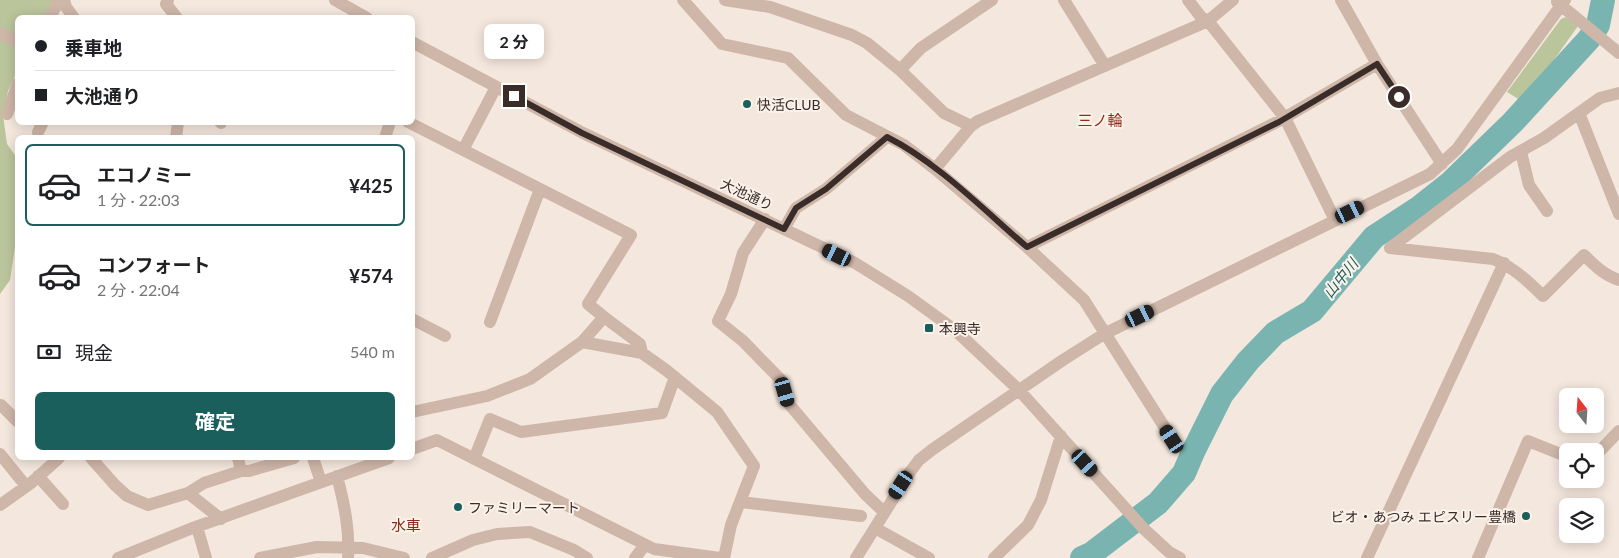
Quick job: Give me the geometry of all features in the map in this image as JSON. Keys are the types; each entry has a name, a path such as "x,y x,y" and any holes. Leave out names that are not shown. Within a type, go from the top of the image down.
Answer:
{"street":[{"path":"52,15 60,0"},
{"path":"64,0 72,15"},
{"path":"168,0 166,4 175,15"},
{"path":"334,0 362,15"},
{"path":"684,0 722,44 788,58 846,115 904,145 935,168 1027,247 1084,300 1172,439"},
{"path":"725,0 770,7 852,35 867,43 900,70 944,112 971,126"},
{"path":"900,70 921,48 992,0"},
{"path":"1064,0 1104,66"},
{"path":"1188,0 1201,17 1208,20 1285,118 1334,220"},
{"path":"935,168 971,126 978,121 1208,20 1233,0"},
{"path":"1341,0 1377,64 1442,164"},
{"path":"856,558 884,512 920,460 1019,390 1104,334 1430,174 1457,148 1561,2 1619,53"},
{"path":"0,33 15,40"},
{"name":"大池通り","path":"415,44 582,133 855,263 908,296 955,330 1019,390 1120,504 1169,552 1180,558"},
{"path":"1027,247 1285,118 1377,64"},
{"path":"463,150 496,87"},
{"path":"7,114 15,91"},
{"path":"1619,93 1600,98 1510,158 1390,248 1493,259 1504,263 1522,276 1543,296 1584,255 1600,271 1611,278 1619,280"},
{"path":"1579,113 1619,214"},
{"path":"414,125 630,235 588,304 640,344 642,353"},
{"path":"784,229 796,208 826,189 887,137"},
{"path":"1521,152 1529,185 1547,211"},
{"path":"490,322 540,189"},
{"path":"765,219 743,253 731,294 718,321 743,341 782,381 788,404 884,512"},
{"path":"1367,558 1504,263"},
{"path":"415,411 487,396 530,379 582,342 604,317"},
{"path":"415,321 445,336"},
{"path":"415,448 437,440 654,550 692,556 722,558 731,525 754,466 717,412 675,377 642,353 582,342"},
{"path":"474,459 490,419 521,432 662,413 675,377"},
{"path":"1,405 15,419"},
{"path":"1604,447 1619,431"},
{"path":"994,558 1028,525 1041,500 1061,436"},
{"path":"1478,558 1528,441 1559,453"},
{"path":"0,454 26,486"},
{"path":"0,505 26,486 54,460"},
{"path":"93,460 115,485 128,496 148,506 188,493 204,483 241,471 250,471 287,460"},
{"path":"238,460 241,471"},
{"path":"314,460 321,482"},
{"path":"118,558 197,527 383,460"},
{"path":"38,476 63,504"},
{"path":"337,476 345,505 348,552"},
{"path":"188,493 221,519"},
{"path":"867,541 861,516 868,496"},
{"path":"741,502 861,516"},
{"path":"197,527 206,558"},
{"path":"875,528 929,558"},
{"path":"432,558 481,538 497,534 530,532 567,547 587,558"},
{"path":"635,558 645,545"},
{"path":"260,558 317,547 348,552 362,548 404,558"}],"green space":[{"path":"0,0 55,0 46,15 15,15 15,75 8,91 3,115 7,144 15,155 15,247 10,280 0,294"},
{"path":"1566,17 1578,26 1551,64 1520,100 1507,92 1561,19"}],"waterway":[{"name":"山中川","path":"1082,558 1091,554 1158,503 1184,473 1222,394 1248,361 1275,333 1312,311 1374,237 1420,207 1449,184 1512,123 1589,39 1598,25 1603,0"}],"place":[{"name":"快活CLUB","path":"747,104"},
{"name":"本興寺","path":"929,328"},
{"name":"ファミリーマート","path":"458,507"},
{"name":"ビオ・あつみ エピスリー豊橋","path":"1526,516"}],"district":[{"name":"三ノ輪","path":"1100,120"},
{"name":"水車","path":"406,525"}],"route":[{"path":"514,96 582,133 784,229 796,208 826,189 887,137 904,145 935,168 1027,247 1279,122 1377,64 1399,97"}]}
